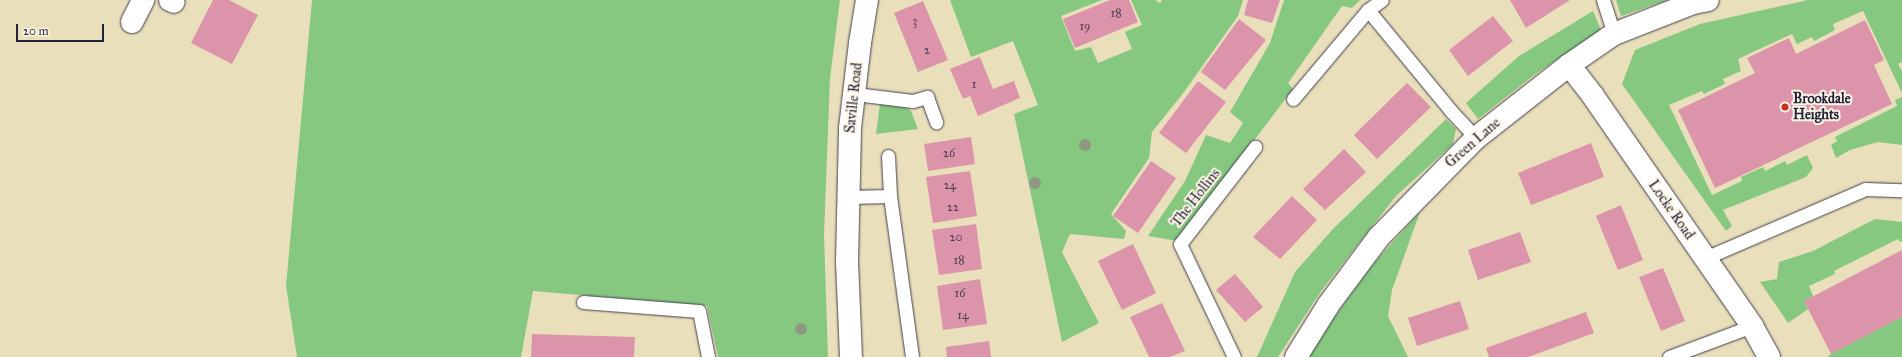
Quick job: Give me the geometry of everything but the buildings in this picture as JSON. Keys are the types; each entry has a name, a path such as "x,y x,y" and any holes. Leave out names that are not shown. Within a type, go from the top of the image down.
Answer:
{"street":[{"path":"132,22 143,0"},
{"name":"Saville Road","path":"851,357 847,262 850,128 860,42 867,0"},
{"name":"Green Lane","path":"1296,357 1329,304 1379,237 1476,138 1570,65 1614,34 1693,3 1708,0"},
{"name":"Locke Road","path":"1570,65 1752,326 1769,357"}],"lane":[{"path":"1293,99 1368,10 1382,0"},
{"path":"1602,0 1614,34"},
{"path":"1368,10 1451,111 1476,138"},
{"path":"855,94 913,101 927,97 936,122"},
{"name":"The Hollins","path":"1234,357 1180,244 1255,148"},
{"path":"888,156 890,196 912,357"},
{"path":"1705,258 1865,189 1902,190"},
{"path":"848,197 890,196"},
{"path":"583,302 699,311 708,357"},
{"path":"1669,357 1752,326"}],"green space":[{"path":"312,0 840,0 830,78 824,235 828,357 718,357 707,306 533,291 521,357 297,357 286,286"},
{"path":"950,0 1102,0 1061,16 1075,51 1091,47 1098,63 1132,49 1125,32 1142,25 1131,0 1155,0 1160,3 1162,0 1243,0 1238,16 1184,92 1152,132 1149,158 1111,214 1126,231 1124,239 1070,234 1062,252 1099,323 1062,342 1014,114 1038,105 1013,41 971,57"},
{"path":"1284,0 1360,0 1352,8 1342,6 1288,83 1293,89 1178,241 1148,236 1185,181 1206,135 1230,143 1243,123 1230,112 1270,43"},
{"path":"1616,0 1668,0 1621,16"},
{"path":"1808,0 1902,0 1902,62 1898,64 1902,71 1902,93 1863,11 1833,24 1835,30 1814,41 1812,37 1797,44 1792,34 1738,59 1741,71 1723,79 1725,84 1704,94 1702,91 1669,105 1712,195 1742,181 1741,177 1763,167 1765,171 1785,161 1787,165 1807,155 1813,168 1806,177 1723,210 1732,226 1726,231 1622,84 1635,50 1700,24"},
{"path":"1593,11 1601,30 1534,75 1478,119 1466,103 1519,56"},
{"path":"1902,97 1902,145 1878,142 1850,150 1836,158 1831,145 1837,141 1835,137 1897,106 1895,100"},
{"path":"880,104 901,104 911,111 918,129 876,134"},
{"path":"1446,119 1456,129 1453,144 1396,196 1321,291 1278,357 1257,357 1295,272 1333,229"},
{"path":"1420,212 1392,290 1388,316 1408,357 1309,357 1328,326 1373,264"},
{"path":"1875,219 1902,222 1902,241 1900,242 1898,239 1834,271 1835,274 1809,286 1813,296 1804,301 1808,309 1788,323 1760,282 1777,279 1779,262 1813,251"},
{"path":"1902,317 1902,357 1827,357 1831,354"}],"place":[{"name":"Brookdale Heights","path":"1785,107"}]}
